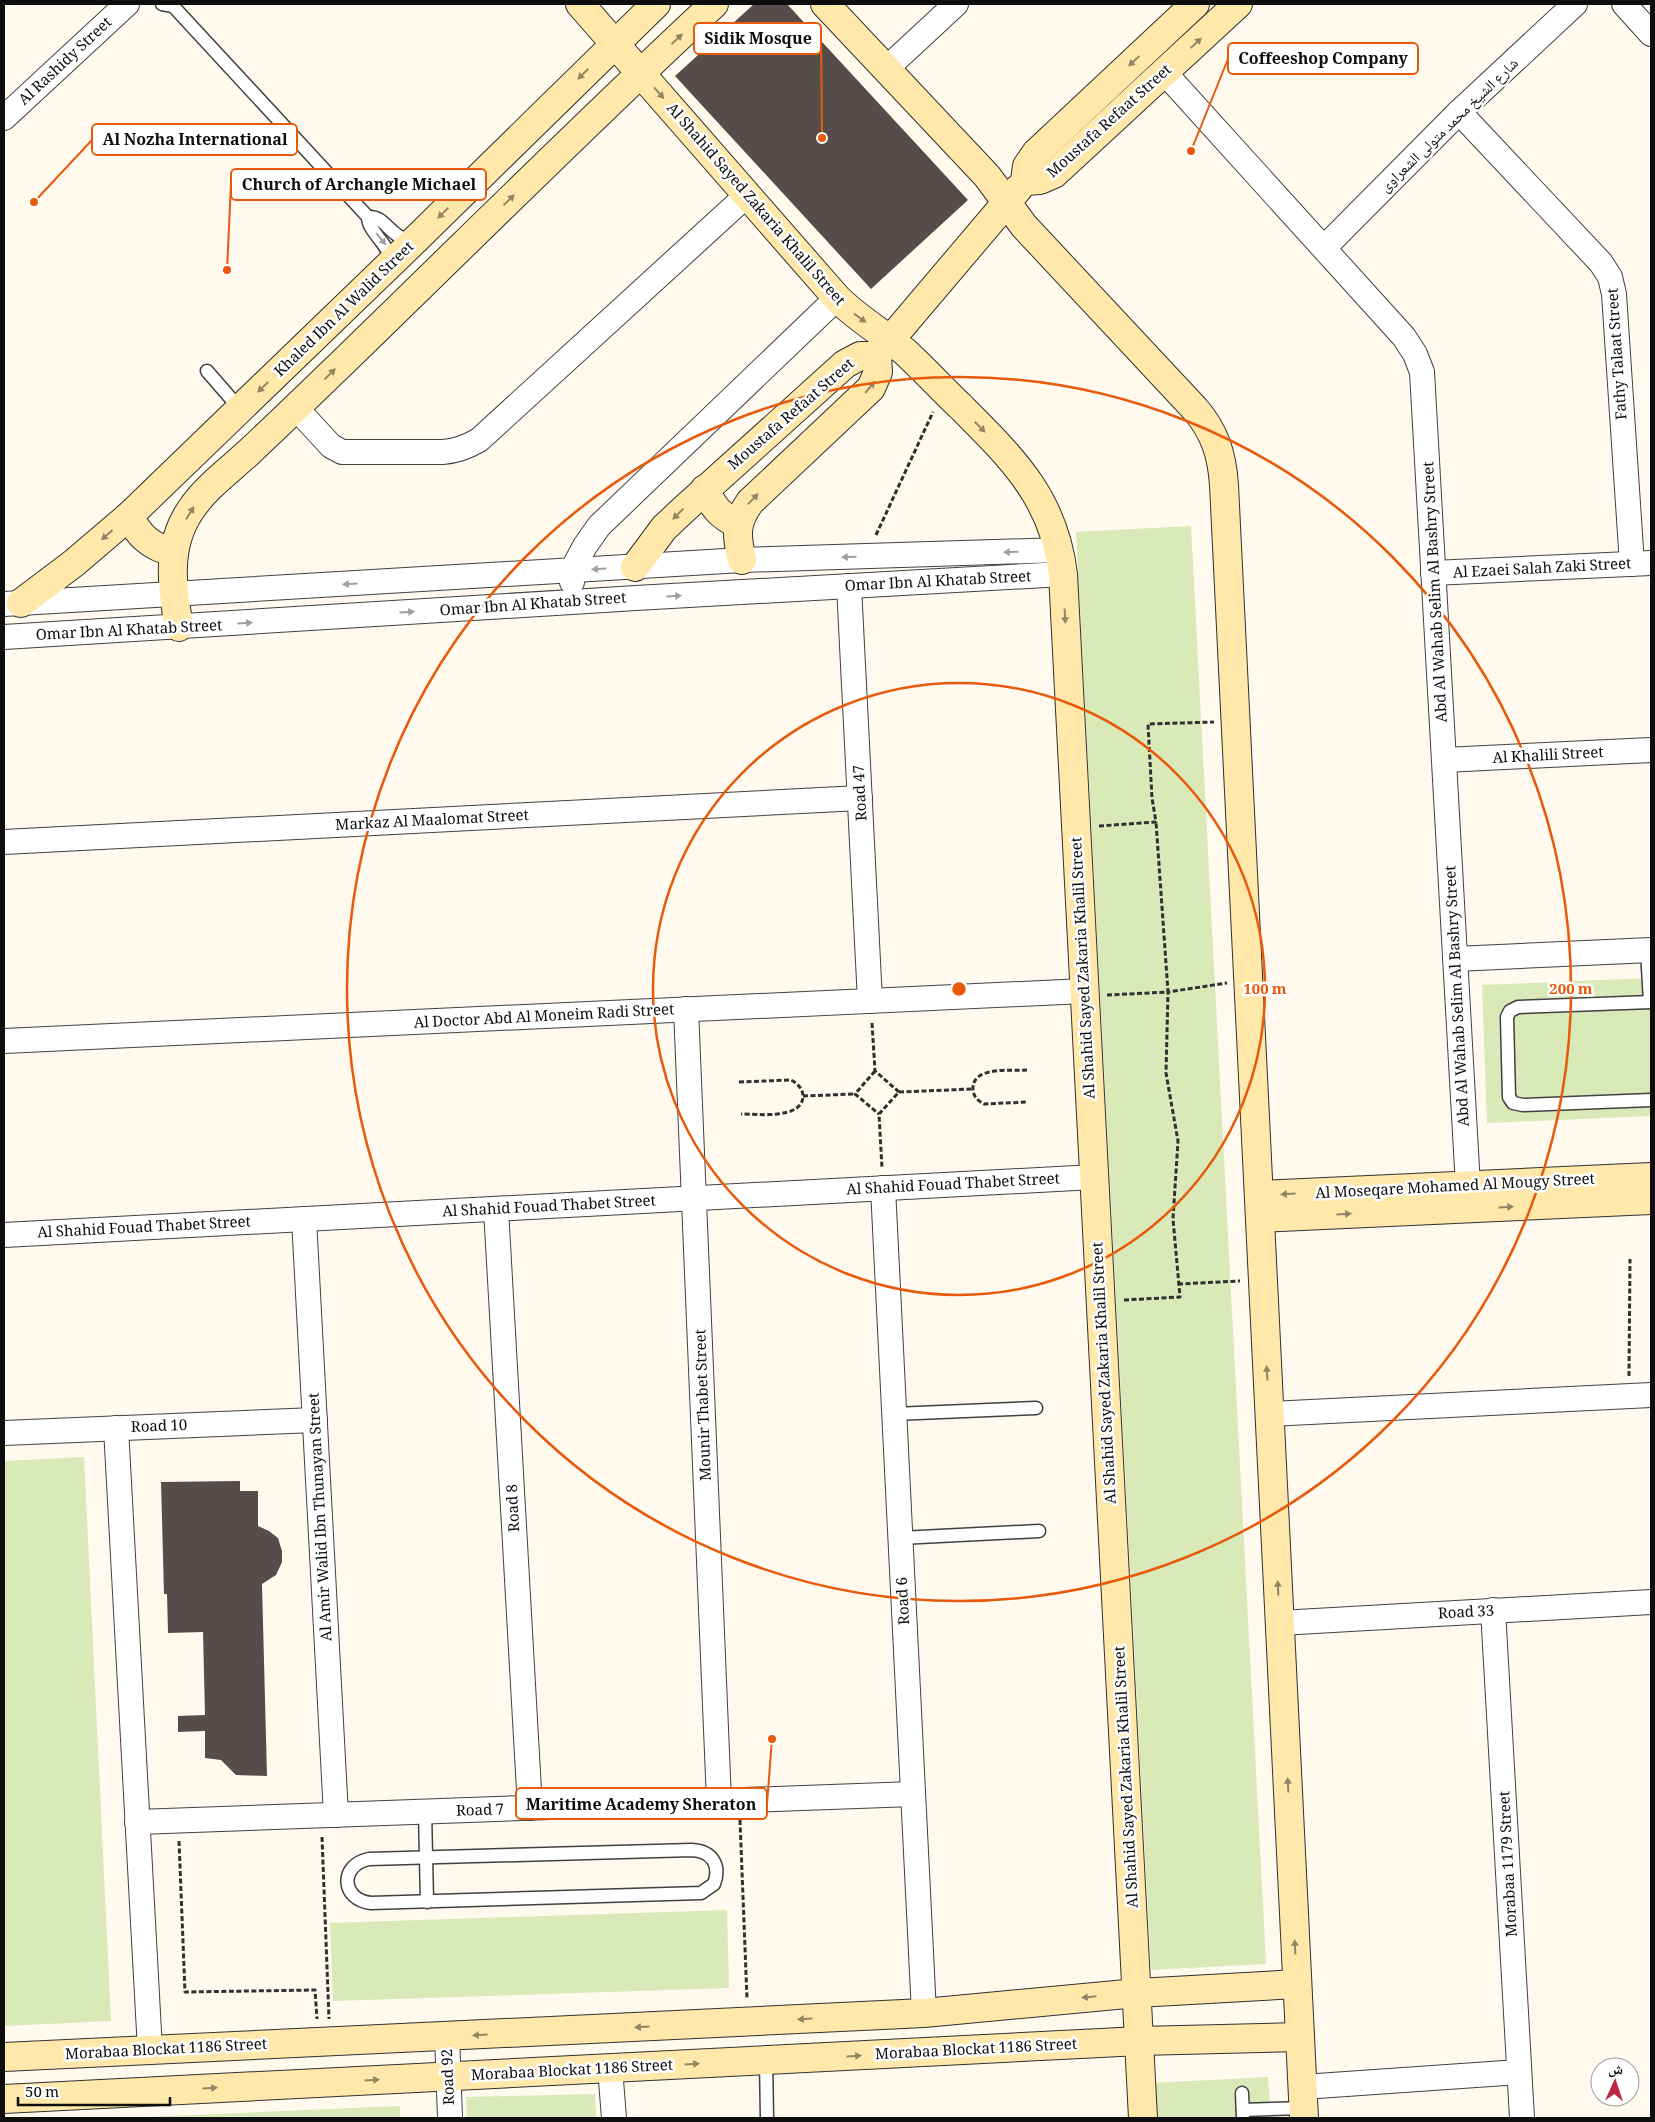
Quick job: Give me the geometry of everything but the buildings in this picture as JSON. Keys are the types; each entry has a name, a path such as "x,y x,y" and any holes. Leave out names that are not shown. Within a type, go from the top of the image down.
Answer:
{"street":[{"name":"Al Rashidy Street","path":"4,118 127,4"},
{"name":"Al Shahid Sayed Zakaria Khalil Street","path":"580,4 837,298 861,320 883,348 943,390 999,445 1019,469 1046,512 1054,530 1061,562 1076,827 1143,2118"},
{"name":"Khaled Ibn Al Walid Street","path":"12,604 74,563 129,516 392,263 614,43 656,4"},
{"path":"179,627 171,574 173,552 179,532 189,512 202,495 296,408 641,72 714,4"},
{"path":"825,4 987,176 1024,226 1195,409 1206,422 1220,452 1224,485 1304,2105 1520,2072"},
{"path":"886,69 956,4"},
{"name":"Moustafa Refaat Street","path":"1195,4 1036,153 1027,166 1025,181 1040,180 1054,174 1238,4"},
{"name":"شارع الشيخ محمد متولى الشعراوى","path":"1324,248 1459,112 1576,4"},
{"path":"1624,4 1651,34"},
{"name":"Abd Al Wahab Selim Al Bashry Street","path":"1164,72 1404,337 1419,362 1423,381 1468,1197"},
{"name":"Fathy Talaat Street","path":"1459,112 1601,263 1610,277 1614,294 1641,564"},
{"path":"883,348 1025,181"},
{"path":"296,408 332,446 342,452 443,452 468,447 479,440 747,195"},
{"path":"573,602 572,570 585,546 600,526 837,298"},
{"name":"Moustafa Refaat Street","path":"635,567 664,528 705,489 852,359 883,348"},
{"name":"Moustafa Refaat Street","path":"738,524 750,502 871,388 878,372 883,348"},
{"path":"705,489 717,511 725,518 738,524 737,535 742,560"},
{"path":"129,516 136,530 146,541 160,549 173,552"},
{"name":"Omar Ibn Al Khatab Street","path":"12,604 742,560 866,556 1061,562"},
{"name":"Omar Ibn Al Khatab Street","path":"4,637 849,586 1061,562"},
{"name":"Al Ezaei Salah Zaki Street","path":"1434,573 1641,564"},
{"path":"635,567 636,598"},
{"name":"Road 47","path":"849,586 870,1001"},
{"name":"Al Khalili Street","path":"1444,760 1651,750"},
{"name":"Markaz Al Maalomat Street","path":"4,842 860,798"},
{"path":"1455,959 1649,950"},
{"name":"Al Doctor Abd Al Moneim Radi Street","path":"4,1041 870,1001 1085,994"},
{"name":"Mounir Thabet Street","path":"686,1009 694,1198 729,1800"},
{"name":"Al Shahid Fouad Thabet Street","path":"4,1235 1094,1177"},
{"name":"Al Moseqare Mohamed Al Mougy Street","path":"1259,1207 1468,1197 1651,1177"},
{"name":"Road 6","path":"883,1188 924,2013"},
{"name":"Al Moseqare Mohamed Al Mougy Street","path":"1468,1197 1651,1200"},
{"name":"Road 8","path":"496,1209 530,1808"},
{"name":"Al Amir Walid Ibn Thunayan Street","path":"304,1219 315,1420 329,1815"},
{"path":"1269,1414 1640,1396"},
{"name":"Road 10","path":"4,1433 315,1420"},
{"path":"116,1428 137,1822 137,2051 126,2092"},
{"name":"Road 33","path":"1280,1622 1651,1602"},
{"name":"Morabaa 1179 Street","path":"1494,1610 1522,2118"},
{"name":"Road 7","path":"137,1822 913,1794"},
{"name":"Morabaa Blockat 1186 Street","path":"4,2057 924,2013 1137,1992 1297,1984"},
{"name":"Road 92","path":"447,2036 450,2118"},
{"name":"Morabaa Blockat 1186 Street","path":"4,2099 1140,2041 1300,2037"},
{"path":"180,2049 182,2090"},
{"path":"610,2068 614,2118"}],"lane":[{"path":"169,5 368,216 370,226 388,249 392,263"},
{"path":"368,216 379,218 400,238 414,241"},
{"path":"207,371 240,409"},
{"path":"1649,950 1651,1002 1518,1007 1510,1011 1507,1017 1509,1097 1513,1103 1523,1106 1651,1100"},
{"path":"894,1414 1036,1408"},
{"path":"900,1538 1039,1531"},
{"path":"425,1812 427,1902"},
{"path":"700,1850 708,1854 714,1861 717,1869 714,1884 701,1893 694,1894 427,1902 363,1902 352,1894 347,1880 354,1865 361,1861 426,1857 700,1850"},
{"path":"766,2060 767,2118"},
{"path":"1242,2092 1243,2114 1304,2105"}],"path":[{"path":"866,556 943,390"},
{"path":"1100,1301 1180,1297 1173,1219 1178,1141 1166,1073 1168,992 1156,822 1152,798 1148,724 1235,721"},
{"path":"1076,827 1156,822"},
{"path":"1085,994 1168,992 1212,984 1248,981"},
{"path":"870,1001 875,1071 899,1092 973,1089"},
{"path":"1027,1070 984,1072 976,1079 973,1089 975,1096 984,1104 1028,1102"},
{"path":"855,1094 875,1071"},
{"path":"739,1082 791,1080 800,1088 803,1096 800,1106 792,1112 741,1114"},
{"path":"883,1188 879,1114 899,1092"},
{"path":"803,1096 855,1094 879,1114"},
{"path":"1630,1259 1640,1396"},
{"path":"1178,1284 1263,1279"},
{"path":"729,1800 748,2022"},
{"path":"324,2042 329,1815"},
{"path":"178,1821 185,1992 315,1990 324,2042"}],"green space":[{"path":"1191,526 1266,1964 1151,1970 1076,532"},
{"path":"1651,978 1651,1116 1487,1123 1482,985"},
{"path":"84,1457 111,2021 4,2026 4,1461"},
{"path":"727,1910 729,1988 333,2001 330,1923"},
{"path":"1268,2077 1271,2118 1153,2118 1152,2083"},
{"path":"595,2094 596,2118 467,2118 466,2097"},
{"path":"400,2106 400,2118 124,2118"}],"place":[{"name":"Sidik Mosque","path":"822,138"},
{"name":"Coffeeshop Company","path":"1191,151"},
{"name":"Al Nozha International","path":"34,202"},
{"name":"Church of Archangle Michael","path":"227,270"},
{"name":"Maritime Academy Sheraton","path":"772,1739"}]}
